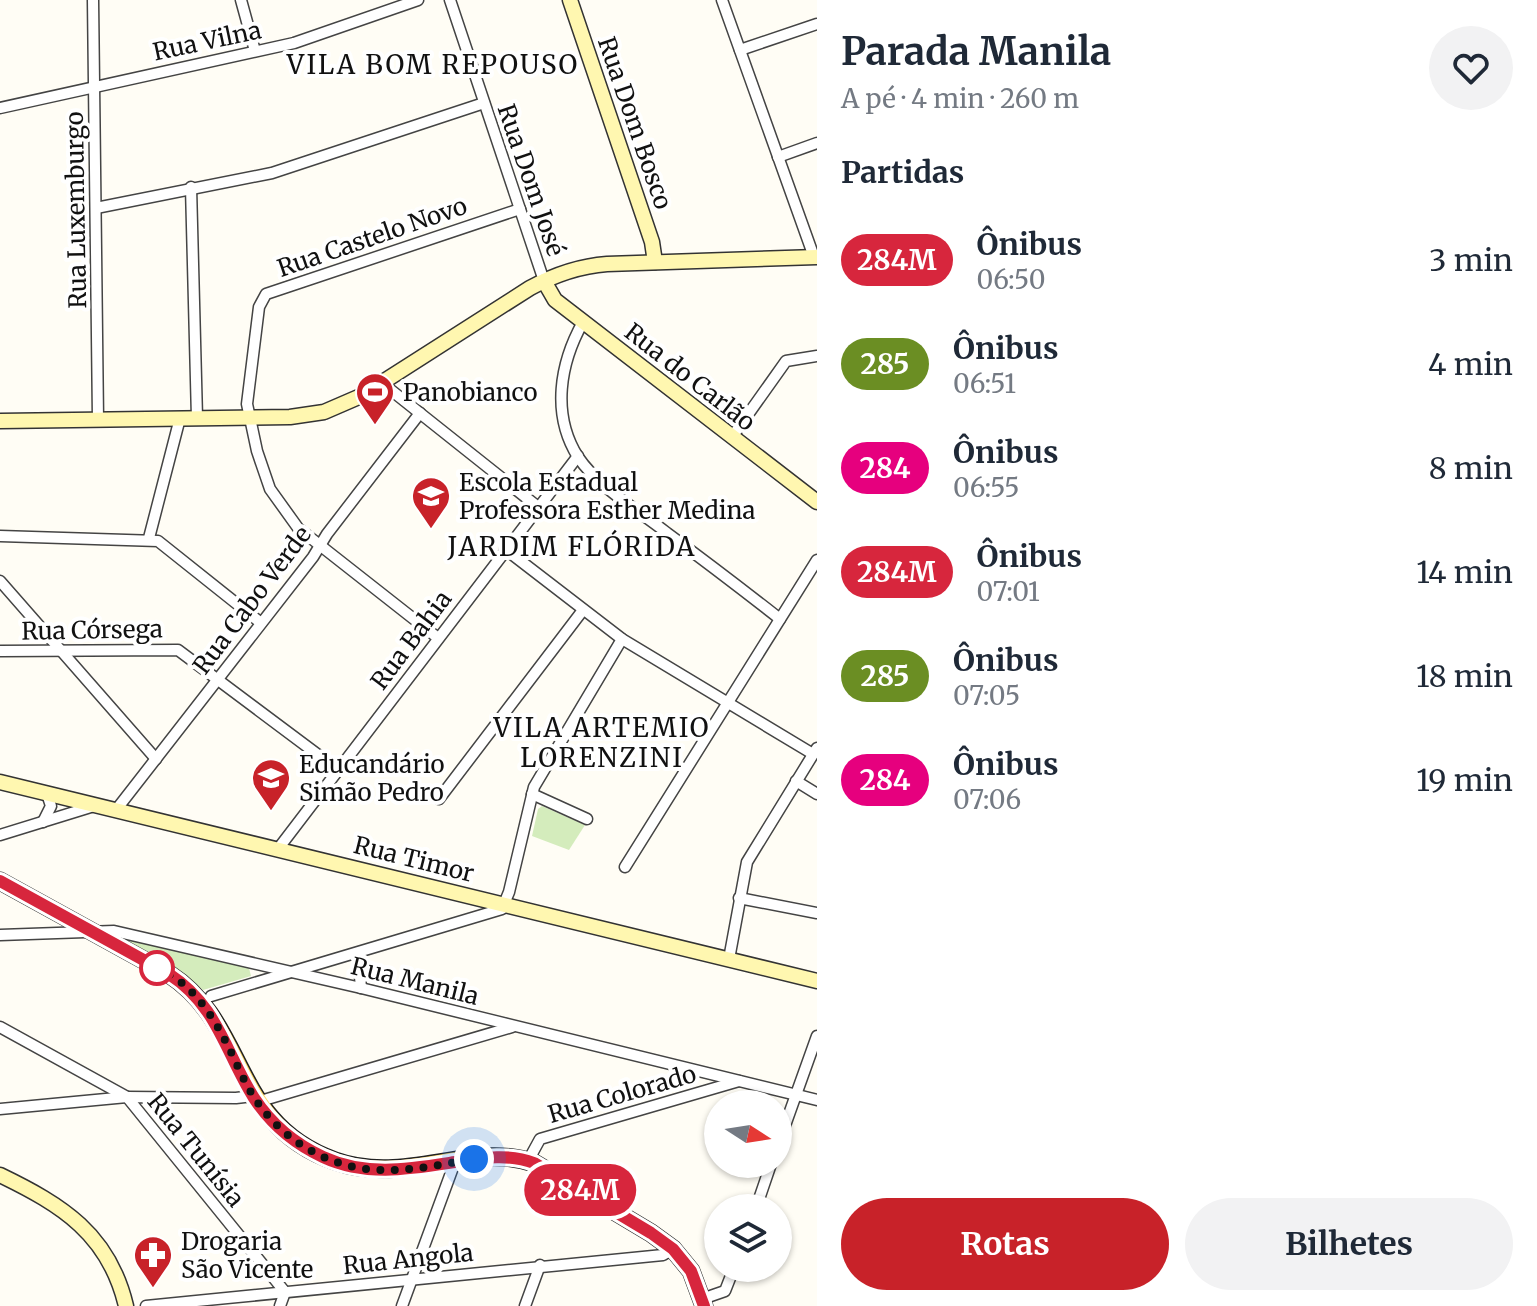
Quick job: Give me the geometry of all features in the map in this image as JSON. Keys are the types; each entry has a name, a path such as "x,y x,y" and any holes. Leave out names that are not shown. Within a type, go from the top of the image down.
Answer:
{"main road":[{"path":"0,881 169,974 196,996 214,1019 255,1099 293,1139 347,1165 383,1170 502,1157 528,1161 673,1249 691,1271 703,1302"}],"street":[{"name":"Rua Luxemburgo","path":"93,0 98,419"},
{"path":"241,0 255,51"},
{"name":"Rua Vilna","path":"0,108 294,43 418,0"},
{"name":"Rua Dom José","path":"450,0 544,281"},
{"name":"Rua Dom Bosco","path":"570,0 652,242 655,262"},
{"path":"0,421 290,417 324,412 361,396 544,281 584,267 816,257 722,0"},
{"path":"740,50 817,24"},
{"path":"96,208 272,173 484,103"},
{"path":"778,157 817,143"},
{"path":"191,187 197,418"},
{"name":"Rua Castelo Novo","path":"249,417 247,404 259,307 266,294 520,209"},
{"name":"Rua do Carlão","path":"544,281 552,297 817,502"},
{"path":"583,322 567,354 561,390 563,415 578,456 612,490 780,619"},
{"path":"732,437 786,361 817,356"},
{"path":"382,383 538,507"},
{"name":"Rua Cabo Verde","path":"116,810 420,413"},
{"path":"249,417 270,489 293,521 320,547 438,638"},
{"path":"149,538 180,418"},
{"name":"Rua Bahia","path":"278,849 578,456"},
{"path":"0,536 149,538 163,544 261,623"},
{"path":"505,549 622,639 815,751 747,862 729,959"},
{"path":"625,867 817,560"},
{"path":"0,581 156,759"},
{"path":"439,799 583,610"},
{"path":"211,996 496,912 506,904 536,782 622,639"},
{"name":"Rua Córsega","path":"0,651 172,649 184,652 337,769"},
{"path":"796,781 817,794"},
{"name":"Rua Timor","path":"0,782 817,981"},
{"path":"43,822 51,806 47,794"},
{"path":"532,794 587,819"},
{"path":"0,835 96,805"},
{"path":"739,898 817,913"},
{"name":"Rua Manila","path":"0,935 114,931 817,1100"},
{"path":"358,953 361,988"},
{"path":"469,1040 472,1028 470,1015"},
{"path":"0,1109 127,1097 255,1099 516,1026"},
{"name":"Rua Tunísia","path":"0,1027 127,1097 285,1292"},
{"path":"792,1105 817,1036"},
{"name":"Rua Colorado","path":"528,1161 540,1139 741,1081"},
{"path":"402,1306 455,1162"},
{"path":"0,1175 51,1200 80,1223 105,1254 126,1306"},
{"name":"Rua Angola","path":"146,1306 663,1255 673,1249"},
{"path":"525,1306 540,1265"},
{"path":"703,1302 725,1291 729,1282"},
{"path":"280,1306 285,1292"}],"green space":[{"path":"542,806 585,825 569,850 532,836 538,809"},
{"path":"129,938 249,968 251,976 203,990 177,969 128,943"}],"bus line":[{"name":"284M","path":"0,881 179,980 203,1003 214,1019 247,1086 266,1114 305,1147 336,1162 370,1170 409,1169 487,1157 514,1158 534,1163 673,1249 691,1271 704,1306"}],"place":[{"name":"Panobianco","path":"375,426"},
{"name":"Escola Estadual Professora Esther Medina","path":"431,530"},
{"name":"Educandário Simão Pedro","path":"271,812"},
{"name":"Drogaria São Vicente","path":"153,1289"}],"district":[{"name":"VILA BOM REPOUSO","path":"433,64"},
{"name":"JARDIM FLÓRIDA","path":"572,546"},
{"name":"VILA ARTEMIO LORENZINI","path":"602,742"}],"route":[{"path":"157,968 179,980 203,1003 257,1102 275,1123 305,1147 336,1162 370,1170 409,1169 474,1159"}]}
